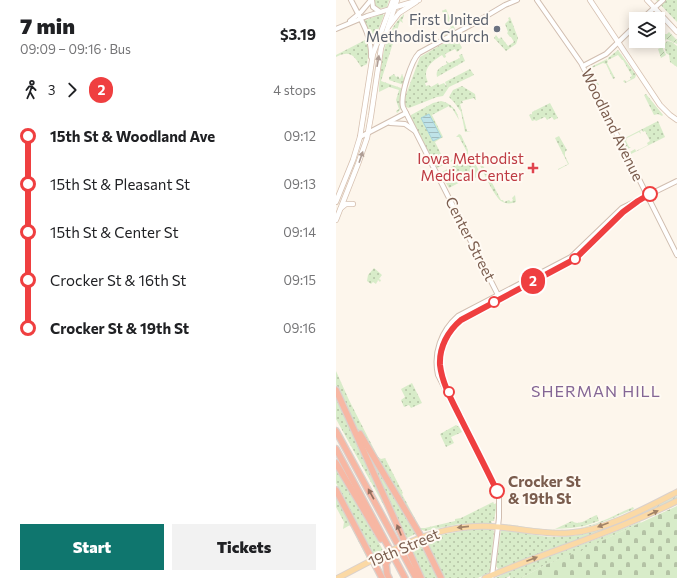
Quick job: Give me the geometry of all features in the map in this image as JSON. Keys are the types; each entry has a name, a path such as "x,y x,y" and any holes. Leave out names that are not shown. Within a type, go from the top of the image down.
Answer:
{"highway":[{"path":"336,390 420,578"},
{"path":"346,412 421,537 441,578"},
{"path":"336,431 416,578"},
{"path":"336,449 404,578"},
{"path":"336,463 404,578"},
{"path":"336,490 382,578"},
{"path":"390,578 387,574 386,564 391,555 403,545"}],"main road":[{"path":"336,220 362,156 368,133 377,66 393,0"},
{"path":"336,202 353,160 360,137 371,65 376,44 397,0"},
{"path":"590,0 660,105 677,120"},
{"path":"647,0 677,32"},
{"path":"392,9 418,1"},
{"path":"386,31 400,13 418,1"},
{"path":"347,191 347,185 353,168 353,160"},
{"path":"341,208 344,189 343,185"},
{"path":"341,208 346,204 352,204"},
{"name":"19th Street","path":"338,578 421,537 455,528 476,526 498,527 550,533 570,533 583,531 617,520 677,492"},
{"path":"485,578 613,530 677,501"}],"street":[{"path":"351,0 370,40 371,65"},
{"path":"336,29 359,16 372,0"},
{"path":"372,0 373,7 380,12"},
{"name":"Center Street","path":"499,297 402,105 402,98 414,60 419,53 505,5 517,0"},
{"name":"Woodland Avenue","path":"537,0 583,66 677,256"},
{"path":"650,12 663,0"},
{"path":"359,16 392,9"},
{"path":"583,66 603,56 629,32"},
{"path":"360,137 406,113"},
{"path":"387,123 405,124 416,132"},
{"path":"492,576 500,507 499,496 450,397 442,385 437,370 437,358 447,328 454,320 571,257 622,208 677,181"}],"green space":[{"path":"374,0 389,0 387,7 378,9 374,6"},
{"path":"656,0 677,0 677,22 676,21"},
{"path":"446,9 455,29 442,37 442,33 451,28 442,11"},
{"path":"382,14 384,15 373,43 363,21"},
{"path":"404,14 402,20 403,23 400,21 381,81 402,89 400,99 401,109 397,113 396,111 399,109 396,100 399,90 389,87 379,92 379,90 384,49 392,30"},
{"path":"510,17 518,38 516,44 506,51 494,38 496,35 499,39 501,37 508,46 514,42 507,33 505,24"},
{"path":"669,32 677,40 677,44 666,39 665,41 665,34"},
{"path":"456,36 462,48 457,52 455,49 445,54 446,57 444,58 442,55 431,63 426,73 428,82 425,83 426,86 429,85 431,87 438,83 439,85 444,83 447,87 445,82 470,69 474,75 449,87 443,96 409,108 406,107 404,100 420,57"},
{"path":"367,39 369,47 367,64 361,67 354,57 348,54 336,57 336,55"},
{"path":"667,41 672,42 677,46 677,67 670,62 669,55 666,53 665,44"},
{"path":"663,48 666,55 661,58 658,49"},
{"path":"618,50 636,75 635,78 625,83 623,81 625,80 626,82 631,79 630,77 632,76 623,60 618,55 608,60 608,58"},
{"path":"462,54 465,61 437,77 438,70 447,64 446,61 449,63 460,58 459,55"},
{"path":"607,59 607,63 615,78 613,79 606,64 603,63 592,68 599,85 596,85 589,68"},
{"path":"394,74 400,79 402,74 405,81 404,85 389,80 389,77"},
{"path":"462,86 475,94 476,100 474,98 462,101 463,103 460,104 467,131 471,131 465,132 461,112 449,97 453,90"},
{"path":"646,94 663,115 662,116 658,114 654,115 644,95"},
{"path":"441,101 448,103 453,108 457,113 459,120 452,108 449,106 432,115 443,137 435,142 444,160 447,159 449,161 467,152 459,137 456,137 459,134 461,135 468,150 468,154 437,168 410,117 433,103"},
{"path":"550,103 558,118 554,120 552,117 547,120 545,117 532,121 529,115 532,114 532,112"},
{"path":"658,121 665,137 631,154 630,152 635,149 636,151 648,145 647,143 650,141 645,131 643,132 642,130 640,131 641,134 639,132 627,138 626,141 629,147 631,147 628,149 622,141 623,139"},
{"path":"559,136 567,150 565,152 565,156 569,164 558,170 568,164 555,138"},
{"path":"478,156 501,200 504,202 509,200 511,202 515,195 516,202 506,203 501,201 498,198 476,157"},
{"path":"470,157 473,159 481,175 473,179 470,177 449,188 440,173"},
{"path":"374,268 382,275 379,279 381,280 380,282 378,280 376,284 373,282 371,284 367,281 368,275"},
{"path":"336,371 378,457 381,459 385,458 420,528 455,521 455,519 461,518 493,502 494,504 497,503 494,521 491,521 492,523 490,524 459,524 425,531 419,529 352,419 336,385"},
{"path":"412,383 422,403 411,408 409,405 404,407 401,400 405,397 401,389"},
{"path":"336,397 398,531 336,419"},
{"path":"456,425 462,432 451,437 454,443 446,447 440,434"},
{"path":"363,446 417,533 405,539"},
{"path":"336,468 383,550 374,555 336,483"},
{"path":"336,494 368,557 367,558 350,525 343,529 344,522 336,507"},
{"path":"677,496 677,498 600,532 503,568 498,569 496,566 501,530 556,537 588,533 603,529 633,517"},
{"path":"677,506 677,578 521,578 545,565 585,549"},
{"path":"633,507 634,509 607,520 595,525 575,529 603,521"},
{"path":"597,515 599,521 584,526 555,529 572,521 578,523"},
{"path":"640,522 641,523 585,550 545,565 521,578 510,578 510,576 506,578 495,578 522,566"},
{"path":"503,524 533,528 553,530 516,527"},
{"path":"473,529 492,529 494,531 490,572 478,578 443,578 425,540"},
{"path":"418,543 422,545 439,578 423,578 409,547"}],"water":[{"path":"429,114 441,137 433,141 421,118"}],"bus line":[{"name":"2","path":"497,491 450,397 441,371 440,360 442,346 448,334 461,320 575,259 623,212 650,194"}],"place":[{"name":"First United Methodist Church","path":"497,29"},
{"name":"Iowa Methodist Medical Center","path":"533,168"},
{"name":"Crocker St & 19th St","path":"497,491"}],"district":[{"name":"SHERMAN HILL","path":"596,391"}]}
